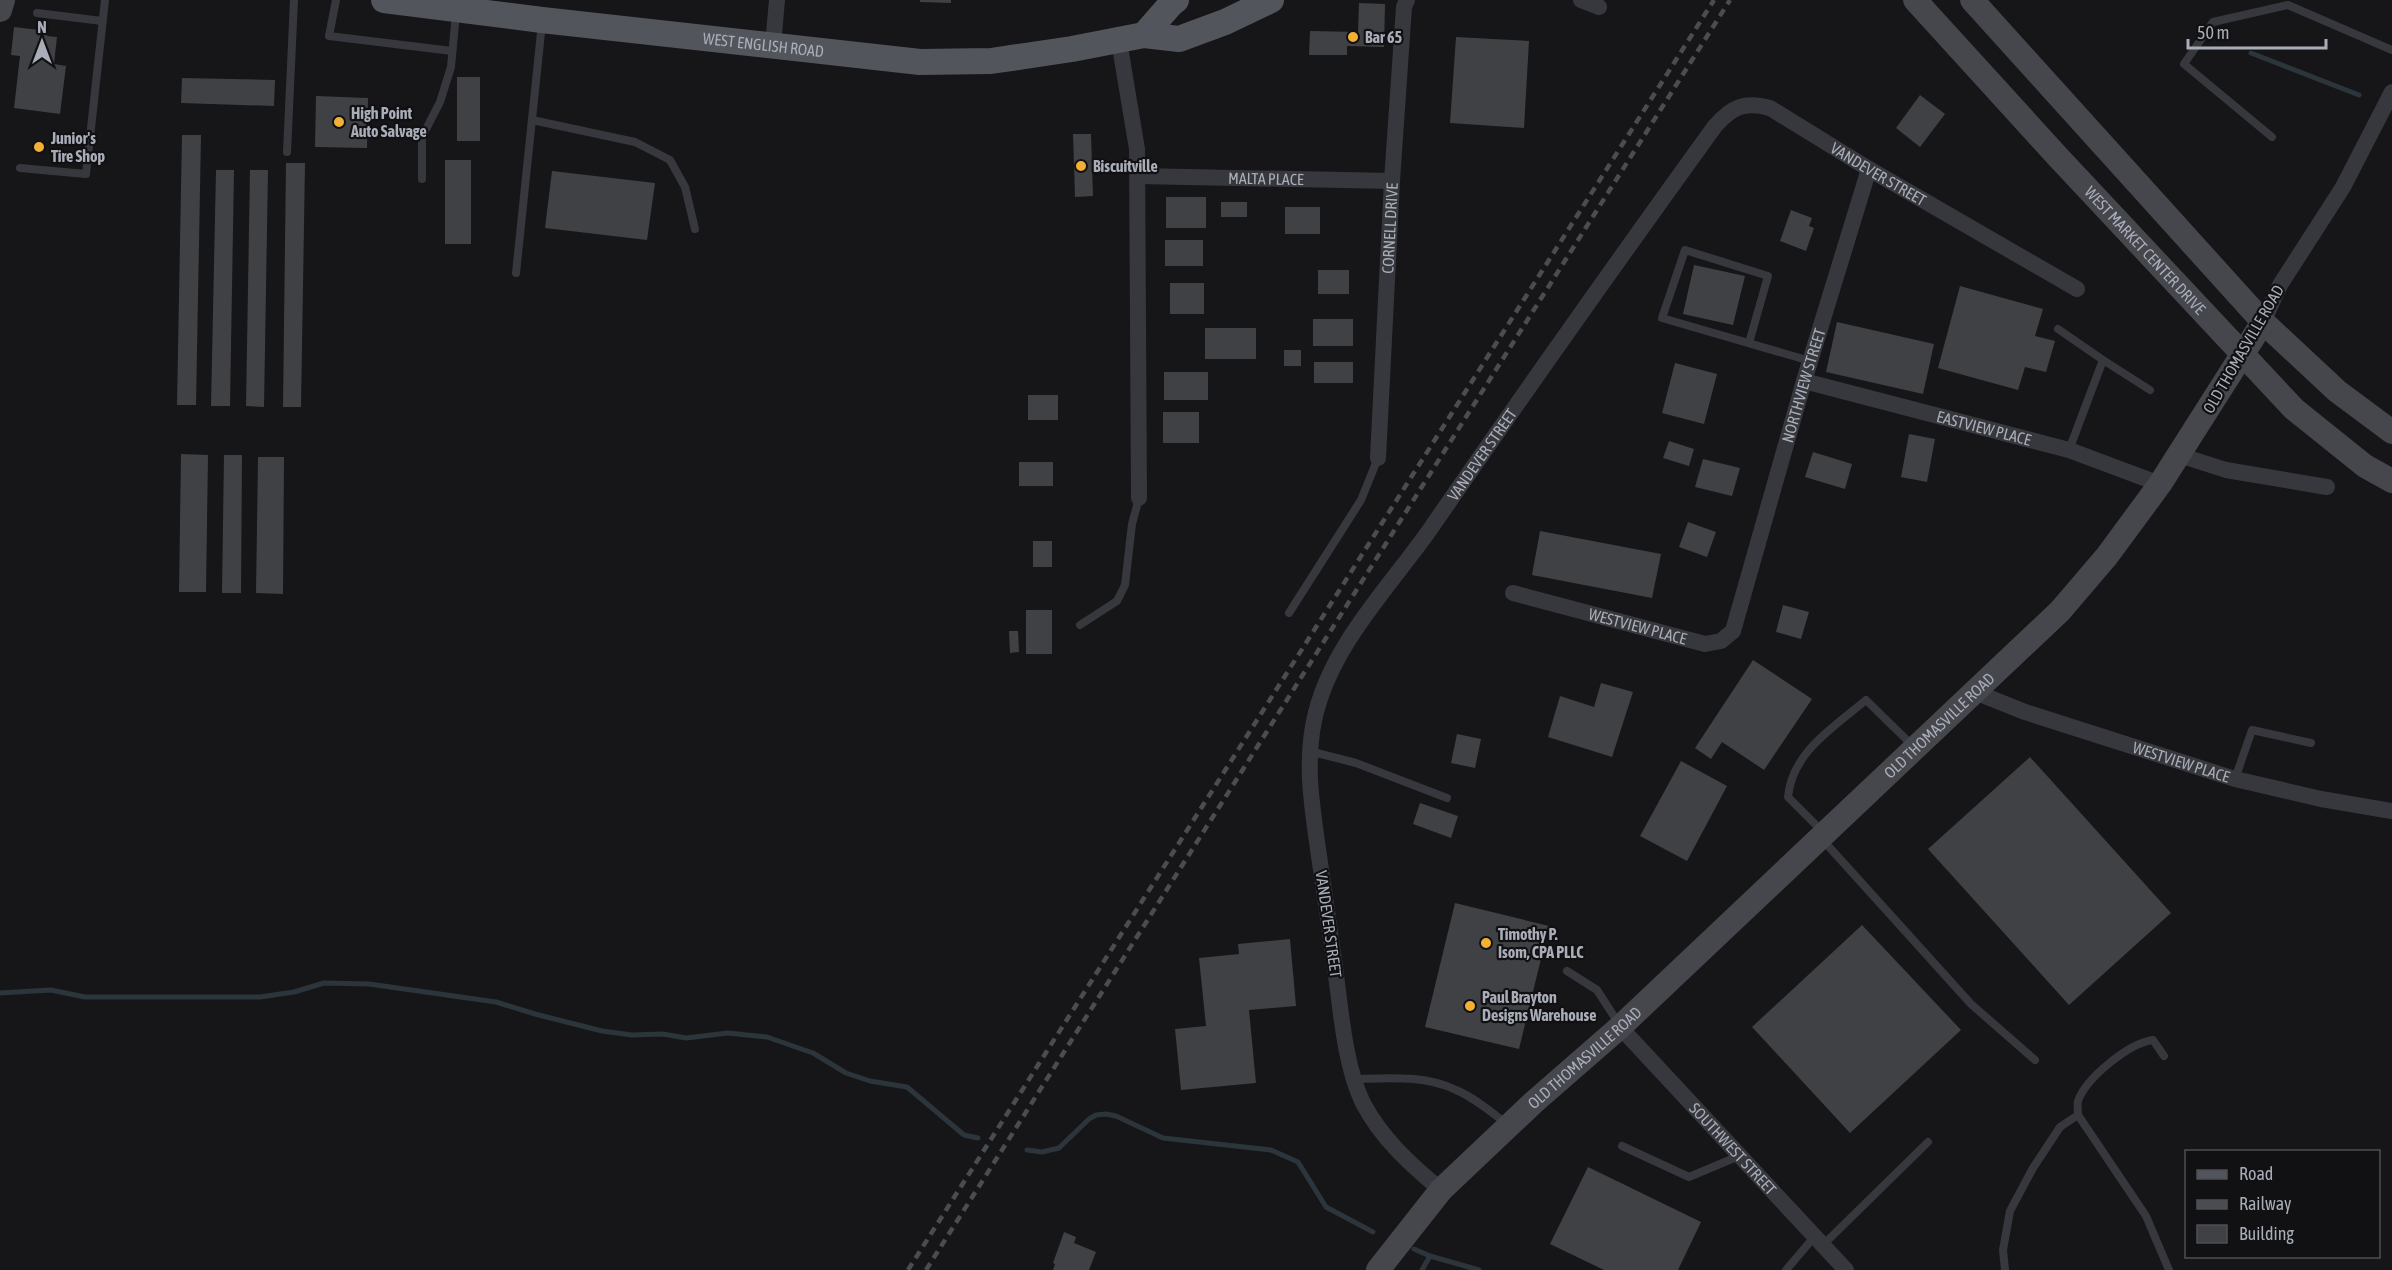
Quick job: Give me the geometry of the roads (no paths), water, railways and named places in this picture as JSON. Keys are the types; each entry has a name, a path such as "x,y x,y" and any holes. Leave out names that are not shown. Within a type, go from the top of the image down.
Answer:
{"main road":[{"name":"WEST ENGLISH ROAD","path":"384,0 920,62 991,61 1119,42 1144,35 1179,39 1225,22 1271,0"},
{"path":"1144,35 1173,1"}],"street":[{"path":"0,10 3,0"},
{"path":"773,45 777,0"},
{"name":"CORNELL DRIVE","path":"1378,458 1392,181 1404,7 1407,0"},
{"path":"1581,0 1599,7"},
{"name":"WEST MARKET CENTER DRIVE","path":"1915,0 2294,410 2365,466 2392,481"},
{"path":"1972,0 2263,322 2337,391 2392,432"},
{"path":"1119,42 1137,149 1139,498"},
{"name":"OLD THOMASVILLE ROAD","path":"1378,1270 1441,1190 1620,1027 2060,611 2107,556 2160,484 2243,355 2263,322 2280,285 2343,188 2392,92"},
{"name":"VANDEVER STREET","path":"1441,1190 1407,1161 1382,1132 1363,1102 1355,1079 1349,1059 1312,808 1309,751 1314,718 1323,689 1337,659 1501,425 1708,135 1729,111 1752,103 1770,108 1869,169 2077,289"},
{"name":"NORTHVIEW STREET","path":"1741,604 1804,381 1869,169"},
{"name":"MALTA PLACE","path":"1138,176 1392,181"},
{"name":"EASTVIEW PLACE","path":"1804,381 2069,450 2160,484"},
{"path":"2179,455 2226,470 2327,487"},
{"name":"WESTVIEW PLACE","path":"1513,593 1705,644 1721,641 1733,631 1741,604"},
{"name":"WESTVIEW PLACE","path":"1975,693 2034,716 2235,779 2321,800 2392,811"},
{"name":"SOUTHWEST STREET","path":"1620,1027 1846,1270"}],"lane":[{"path":"20,168 86,174 105,0"},
{"path":"287,152 294,0"},
{"path":"336,0 328,36 452,51"},
{"path":"2272,137 2184,64 2213,22 2288,5 2392,50"},
{"path":"422,179 422,137 440,102 450,67 456,9"},
{"path":"36,13 102,21"},
{"path":"516,273 542,20"},
{"path":"532,120 635,142 670,160 685,187 695,230"},
{"path":"1749,343 1768,276 1684,250 1662,318 1810,361"},
{"path":"2058,329 2150,390"},
{"path":"2069,450 2103,360"},
{"path":"1289,613 1360,500 1378,458"},
{"path":"1080,625 1117,601 1125,585 1132,524 1139,498"},
{"path":"1916,748 1866,700 1817,740 1802,758 1789,782 1788,797 1971,1004 2035,1059"},
{"path":"2235,779 2252,730 2310,743"},
{"path":"1309,751 1356,763 1447,798"},
{"path":"1567,971 1597,990 1620,1027"},
{"path":"2164,1056 2153,1040 2141,1042 2128,1049 2110,1062 2089,1086 2078,1101 2078,1115 2146,1216 2169,1270"},
{"path":"1355,1079 1403,1078 1455,1089 1478,1102 1509,1126"},
{"path":"2005,1270 2003,1250 2010,1211 2033,1168 2060,1127 2078,1115"},
{"path":"1786,1270 1928,1142"},
{"path":"1622,1146 1689,1177 1740,1155"}],"waterway":[{"path":"2251,53 2359,95"},
{"path":"0,993 51,990 85,997 260,997 294,992 324,983 369,984 496,1002 602,1031 632,1035 663,1034 686,1038 728,1033 767,1037 813,1053 846,1073 870,1081 907,1087 964,1135 978,1138"},
{"path":"1027,1150 1042,1152 1059,1148 1089,1119 1096,1115 1106,1114 1116,1116 1163,1138 1271,1150 1298,1162 1326,1207 1373,1232"},
{"path":"1414,1249 1479,1270"},
{"path":"1422,1270 1430,1256"}],"railway":[{"path":"908,1270 1714,0"},
{"path":"926,1270 1730,0"}],"place":[{"name":"Bar 65","path":"1353,37"},
{"name":"High Point Auto Salvage","path":"339,122"},
{"name":"Junior's Tire Shop","path":"39,147"},
{"name":"Biscuitville","path":"1081,166"},
{"name":"Timothy P. Isom, CPA PLLC","path":"1486,943"},
{"name":"Paul Brayton Designs Warehouse","path":"1470,1006"}]}
